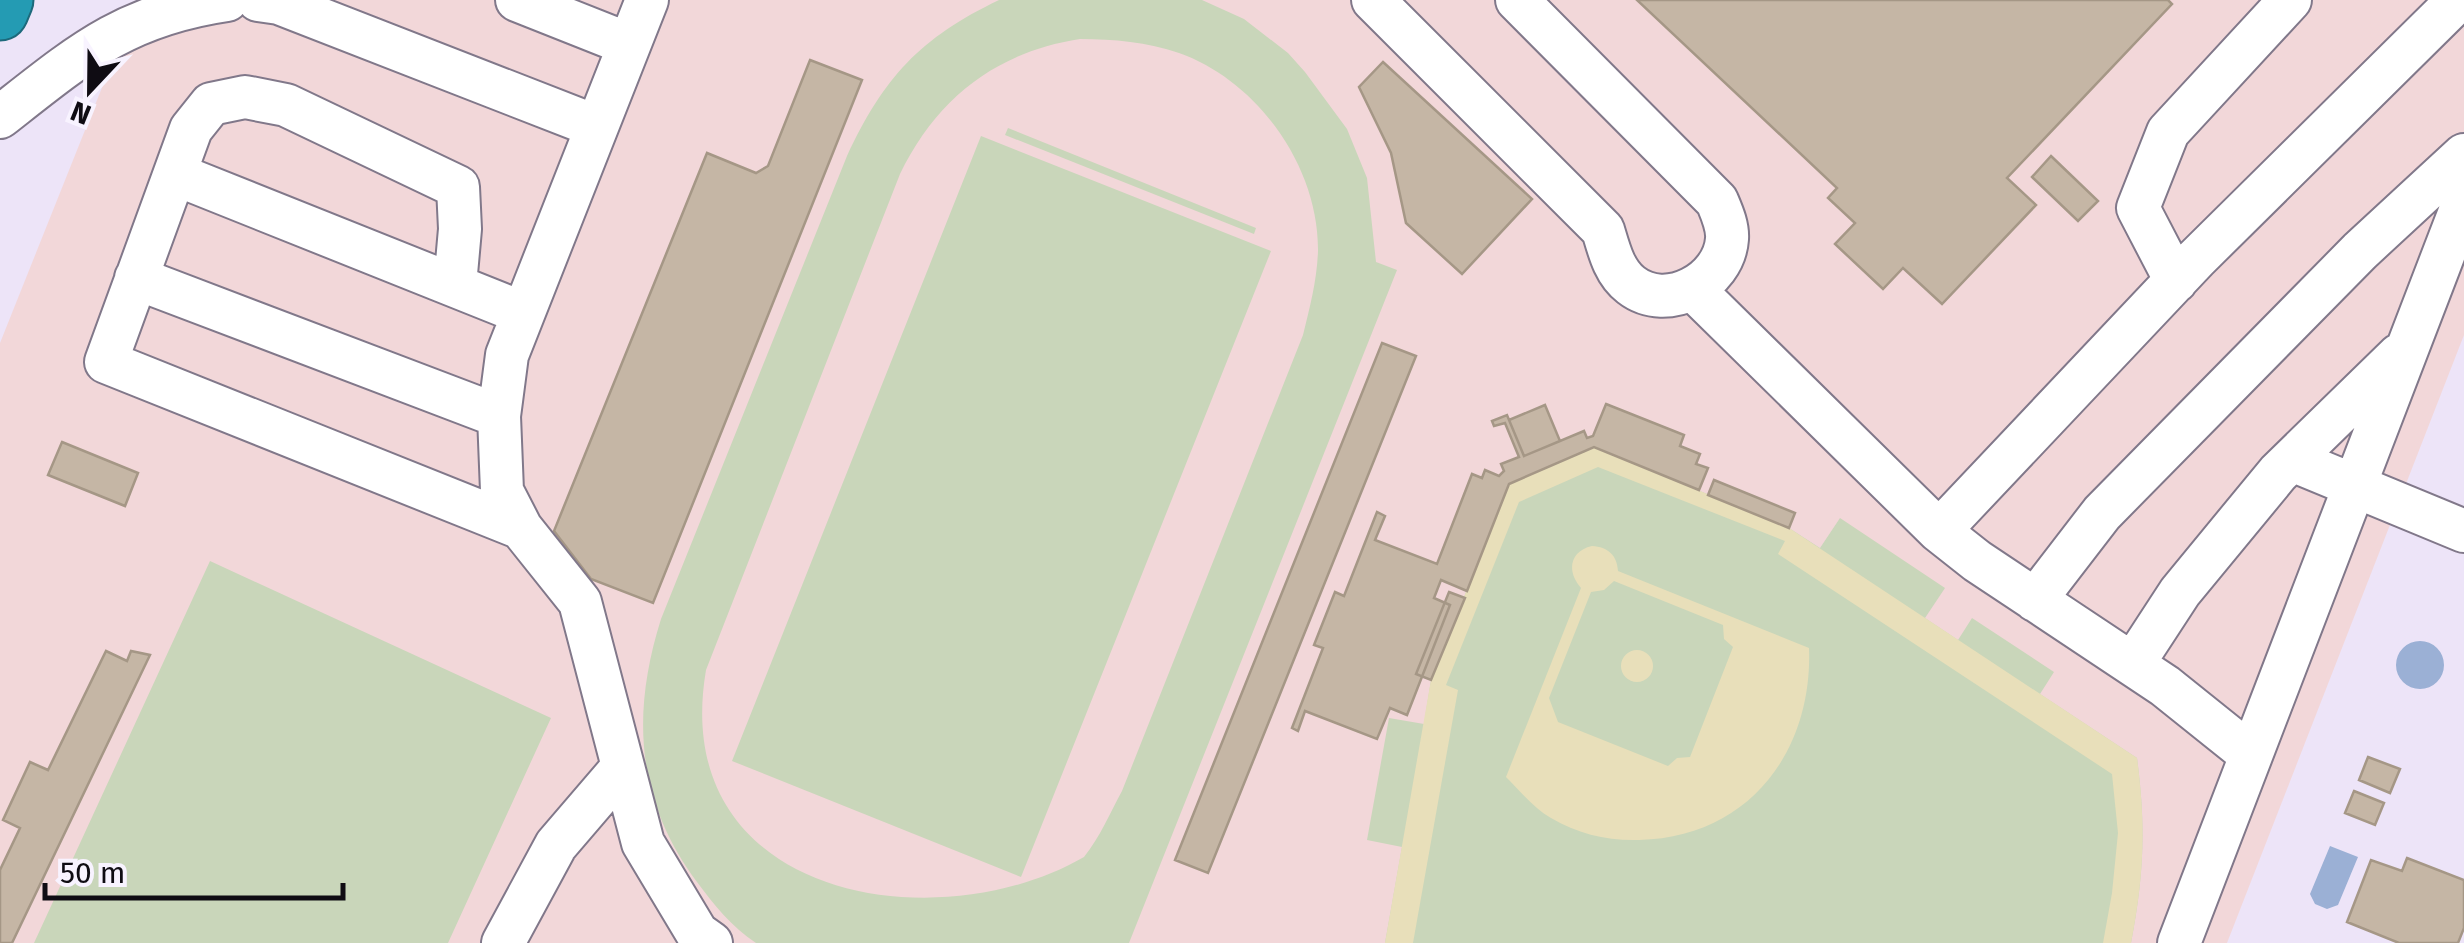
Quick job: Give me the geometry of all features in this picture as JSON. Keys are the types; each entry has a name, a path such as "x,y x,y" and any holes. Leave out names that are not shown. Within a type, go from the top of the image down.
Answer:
{"highway":[{"path":"0,12 5,0"}],"street":[{"path":"0,118 75,58 117,31 182,6 227,0"},
{"path":"258,0 279,3 595,126"},
{"path":"517,0 628,44"},
{"path":"646,0 507,354 498,416 502,492 521,528 580,602 643,843 698,933 711,943"},
{"path":"1373,0 1603,230 1614,266 1633,287 1676,296 1693,289 1709,277 1722,258 1727,240 1717,201 1517,0"},
{"path":"2176,280 2138,208 2168,132 2290,0"},
{"path":"1940,532 2176,280 2458,0"},
{"path":"454,285 460,229 458,187 286,104 245,97 211,104 191,129 106,362 521,528"},
{"path":"2035,600 2102,513 2360,251 2464,155"},
{"path":"175,174 523,312"},
{"path":"2179,943 2464,201"},
{"path":"136,278 498,416"},
{"path":"1693,289 1940,532 1976,561 2166,686 2251,755"},
{"path":"2132,664 2180,592 2292,460 2408,346"},
{"path":"2292,460 2464,531"},
{"path":"503,943 556,845 622,768"}],"shaded area":[{"path":"137,0 2464,0 2464,335 2227,943 0,943 0,343"}],"green space":[{"path":"999,0 1202,0 1244,19 1288,53 1347,129 1367,178 1376,262 1397,270 1129,943 756,943 731,923 703,891 661,820 645,756 643,723 651,654 661,619 861,128 907,63 971,14","holes":["1080,39 1155,46 1208,66 1258,106 1278,131 1308,189 1316,220 1316,272 1303,335 1122,791 1084,857 1023,883 957,896 889,896 824,881 769,852 728,808 705,747 706,670 900,174 915,147 951,101 996,67 1050,45"]},
{"path":"1008,128 1256,228 1254,234 1005,135"},
{"path":"981,136 1271,251 1021,877 732,761"},
{"path":"1594,447 1789,528 1820,548 1840,518 1945,588 1925,618 1958,640 1972,618 2054,672 2040,694 2137,758 2142,851 2131,943 1385,943 1402,847 1367,840 1389,718 1424,724 1431,680 1509,484"},
{"path":"210,561 551,718 448,943 34,943"}],"sand":[{"path":"1594,447 1789,528 2137,758 2142,851 2131,943 2103,943 2118,833 2112,774 1778,554 1785,541 1598,467 1519,502 1446,685 1458,690 1413,943 1385,943 1431,680 1509,484"},
{"path":"1603,548 1614,556 1618,571 1809,648 1807,686 1799,722 1785,754 1766,783 1741,806 1712,824 1677,835 1639,840 1594,835 1545,814 1506,777 1581,588 1572,569 1575,557 1585,549","holes":["1614,581 1723,625 1724,639 1733,647 1690,757 1677,758 1668,766 1558,722 1549,698 1591,592 1604,590"]},
{"path":"1637,650 1648,655 1653,666 1648,677 1637,682 1626,677 1621,666 1626,655"}],"water":[{"path":"2420,641 2437,648 2444,665 2437,682 2420,689 2403,682 2396,665 2403,648"},
{"path":"2330,846 2358,857 2338,905 2327,909 2315,904 2310,894"}],"building":[{"path":"1637,0 2168,0 2172,4 2007,178 2036,205 1942,304 1903,268 1883,289 1835,244 1855,223 1828,198 1837,188"},
{"path":"810,60 862,80 653,603 591,579 554,531 707,153 756,173 768,166"},
{"path":"1383,62 1532,199 1462,274 1406,223 1391,153 1359,87"},
{"path":"2051,156 2098,201 2078,221 2032,177"},
{"path":"1382,343 1416,356 1208,873 1175,860"},
{"path":"1606,404 1684,435 1680,446 1700,454 1696,464 1708,468 1699,490 1594,447 1509,484 1467,591 1441,580 1434,598 1450,605 1407,715 1390,708 1377,739 1305,711 1298,731 1292,728 1323,648 1314,645 1335,592 1344,596 1377,512 1385,516 1375,540 1437,564 1472,474 1482,478 1485,470 1499,476 1504,471 1501,464 1519,457 1505,423 1494,426 1492,421 1507,415 1524,456 1584,431 1587,438 1593,436"},
{"path":"1545,405 1560,441 1524,456 1509,420"},
{"path":"62,442 138,473 125,506 48,475"},
{"path":"1714,480 1795,513 1789,528 1708,495"},
{"path":"1449,592 1465,598 1431,680 1416,674"},
{"path":"106,651 127,661 131,651 150,655 12,943 0,943 0,870 20,828 3,820 30,762 48,770"},
{"path":"2368,757 2400,769 2390,793 2359,780"},
{"path":"2354,791 2384,803 2375,825 2345,813"},
{"path":"2407,858 2464,880 2464,928 2458,943 2399,943 2347,922 2371,860 2402,871"}]}
